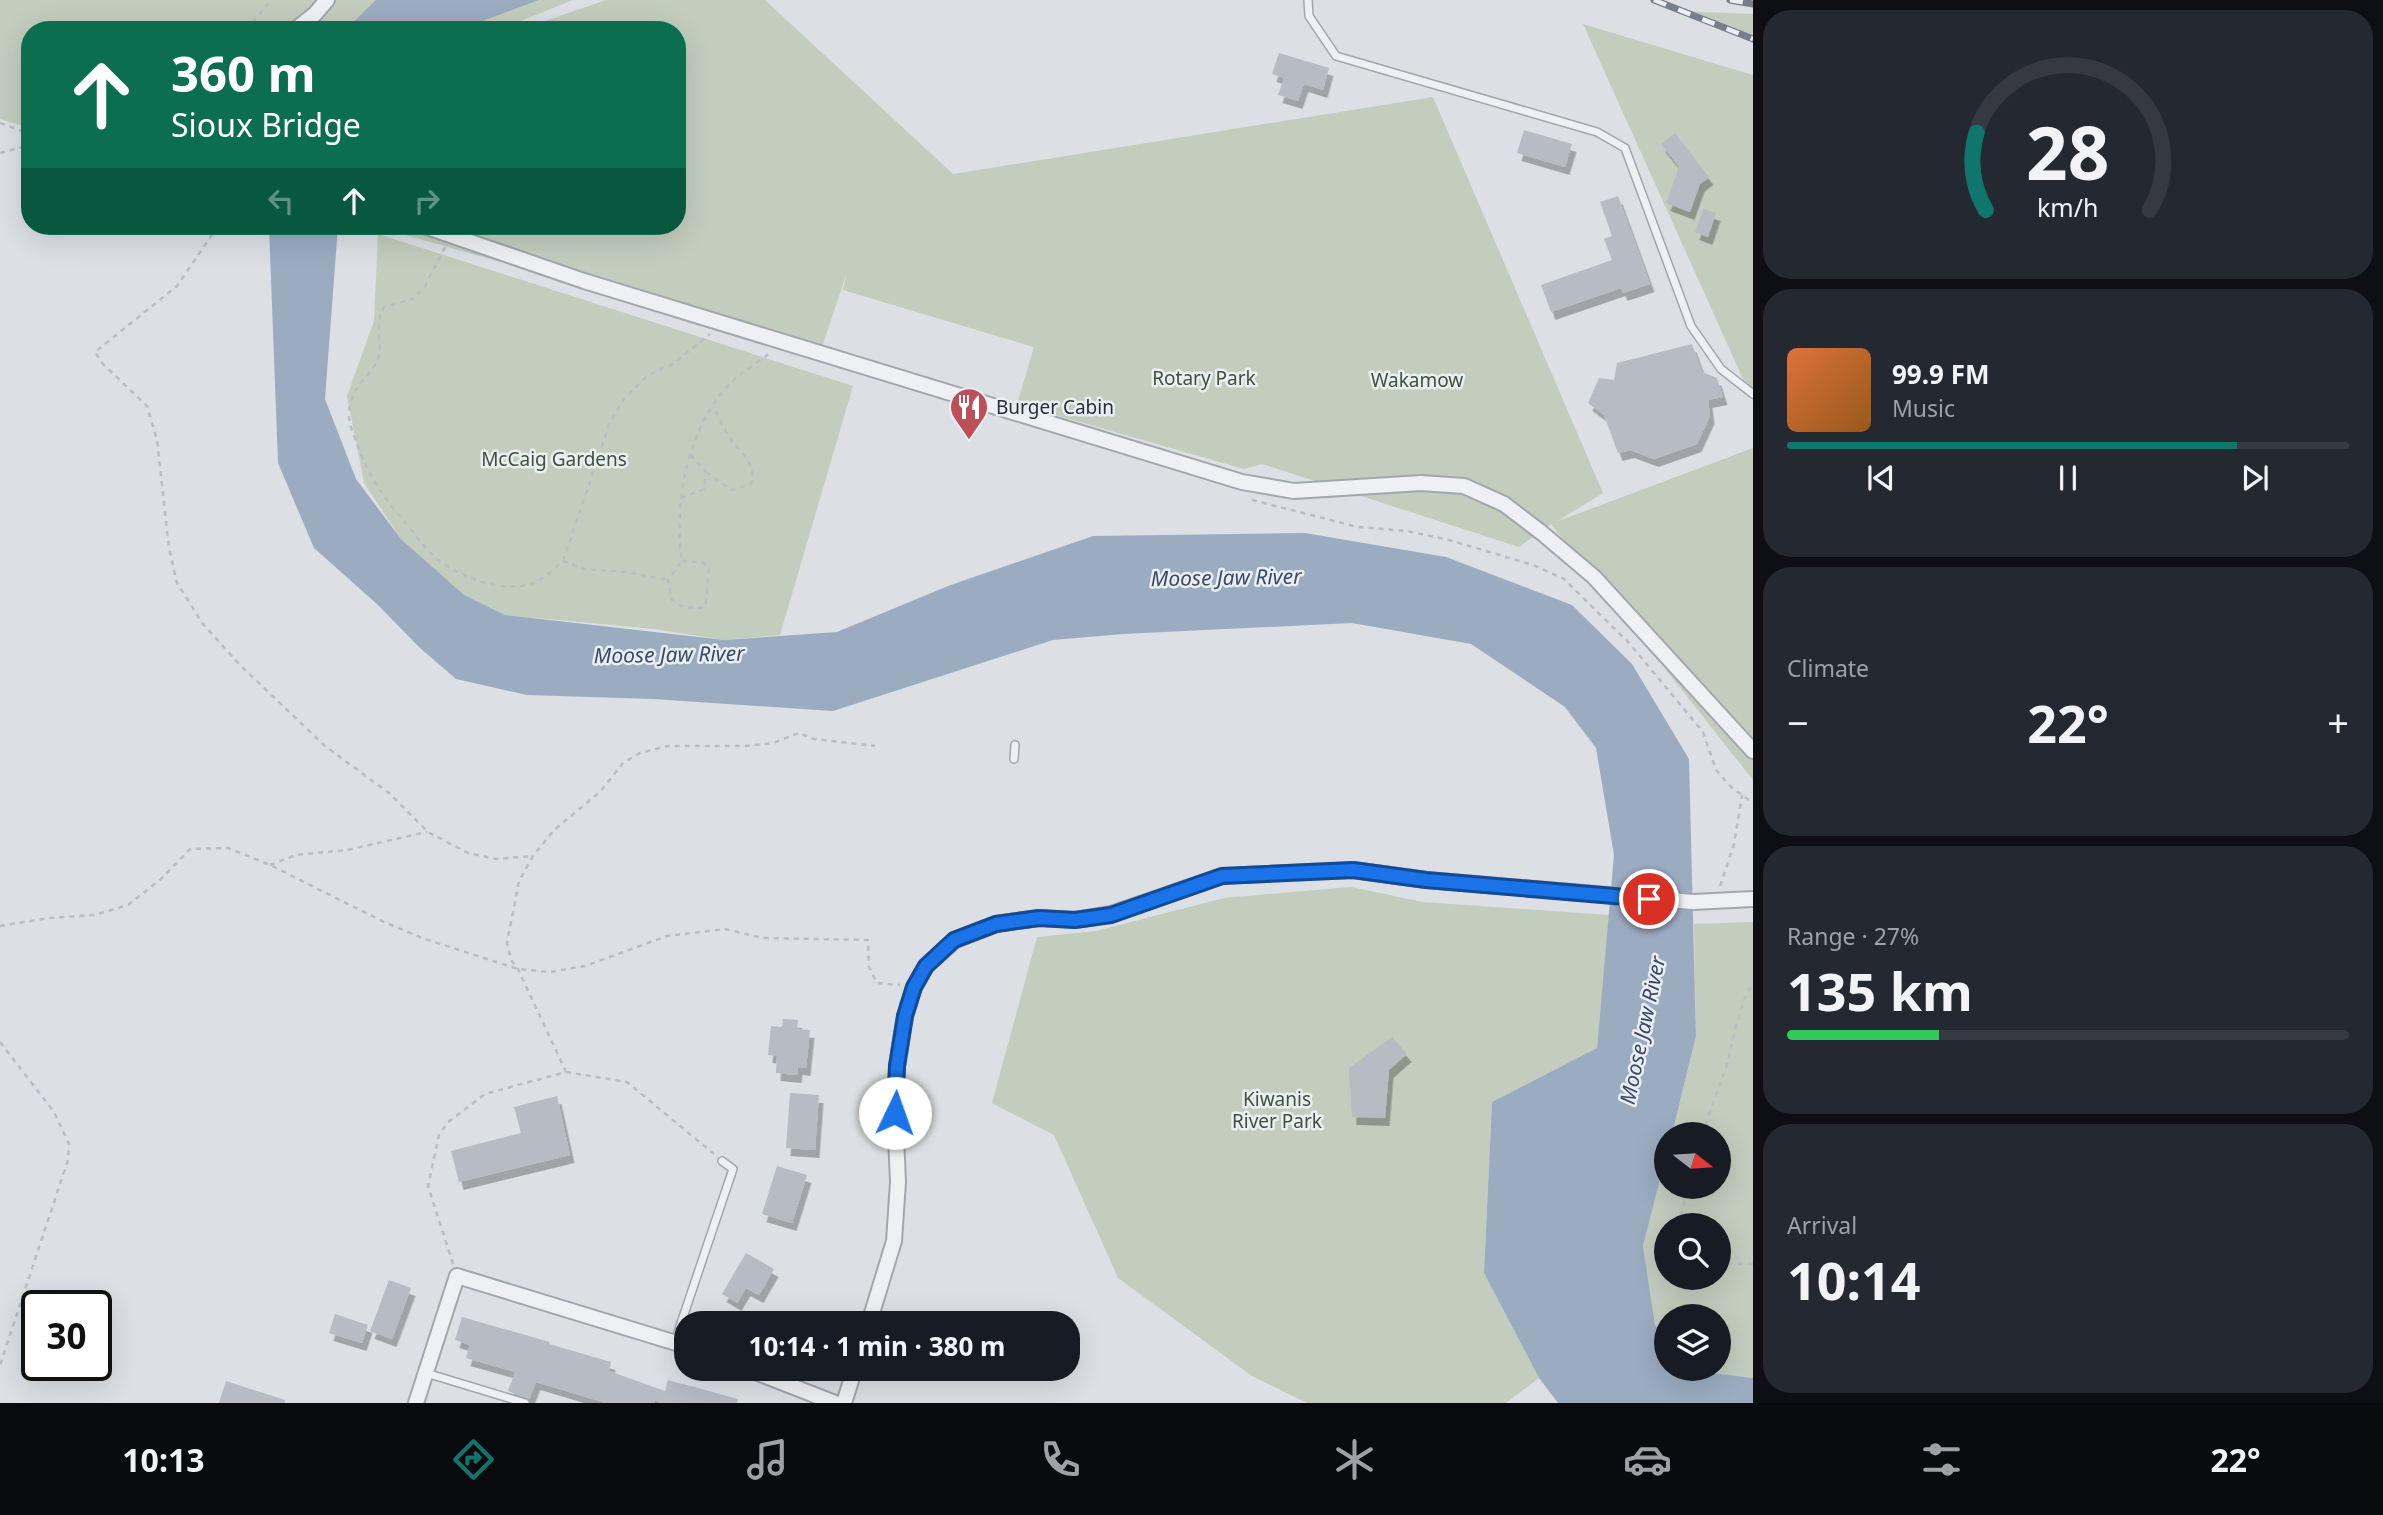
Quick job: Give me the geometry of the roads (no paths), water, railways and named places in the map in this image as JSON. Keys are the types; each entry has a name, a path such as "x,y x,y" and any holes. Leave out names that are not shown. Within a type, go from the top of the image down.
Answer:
{"street":[{"path":"307,21 327,0"},
{"path":"433,235 1242,482 1294,491 1421,483 1464,486 1504,504 1594,577 1753,751"},
{"path":"873,1311 894,1241 898,1182 895,1113 897,1066 905,1016 914,987 926,966 954,940 996,924 1039,918 1075,920 1111,915 1222,876 1353,870 1426,880 1605,896 1699,902 1753,898"},
{"path":"416,1403 457,1276 674,1341"},
{"path":"779,1381 835,1403"},
{"path":"844,1403 851,1381"}],"lane":[{"path":"1308,0 1309,16 1336,56 1597,132 1625,148 1690,326 1721,369 1753,394"},
{"path":"1014,760 1016,745"},
{"path":"690,1311 733,1170 722,1161"},
{"path":"426,1373 525,1403"}],"water":[{"path":"376,0 539,0 482,21 354,21"},
{"name":"Moose Jaw River","path":"269,235 337,235 325,399 356,479 401,539 464,595 505,615 724,640 837,632 948,586 1093,536 1305,533 1446,557 1572,605 1632,664 1689,759 1696,1036 1675,1122 1654,1122 1655,1199 1643,1246 1654,1318 1654,1381 1731,1381 1731,1375 1753,1378 1753,1403 1558,1403 1539,1378 1484,1273 1492,1102 1597,1048 1614,855 1596,748 1565,707 1471,644 1352,623 1053,640 833,711 653,699 527,695 456,679 314,548 278,463"}],"railway":[{"path":"1654,0 1753,39"},
{"path":"1730,0 1753,4"}],"place":[{"name":"Burger Cabin","path":"969,441"}],"park label":[{"name":"Rotary Park","path":"1204,378"},
{"name":"Wakamow","path":"1417,380"},
{"name":"McCaig Gardens","path":"554,459"},
{"name":"Kiwanis River Park","path":"1277,1110"}]}
